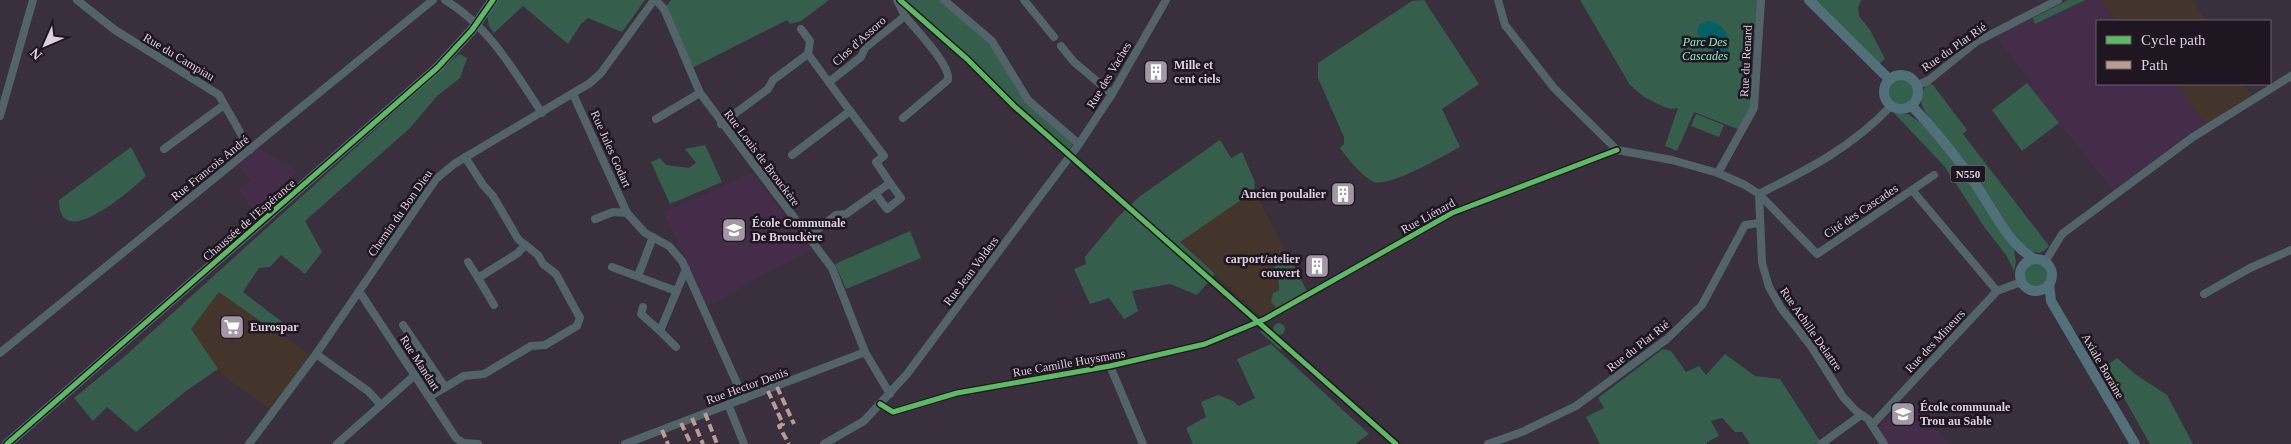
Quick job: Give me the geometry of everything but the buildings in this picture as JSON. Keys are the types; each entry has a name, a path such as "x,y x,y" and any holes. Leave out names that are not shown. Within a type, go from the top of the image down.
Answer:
{"main road":[{"name":"Chaussée de l'Espérance","path":"7,444 437,68 477,24 493,0"},
{"path":"1809,0 1890,80"},
{"path":"1904,76 1916,86 1917,96 1911,105 1903,108 1891,106 1884,93 1890,80 1904,76"},
{"name":"N550","path":"1911,105 1937,133 1974,182 2018,248 2022,267 2021,282"},
{"name":"N550","path":"2018,248 2040,261"},
{"path":"2022,267 2040,261 2051,270 2049,284 2051,301"},
{"path":"2021,282 2026,288 2051,301"},
{"path":"2034,291 2043,290 2049,284"},
{"name":"Axiale Boraine","path":"2051,301 2135,444"}],"street":[{"path":"0,116 33,0"},
{"name":"Rue du Campiau","path":"78,0 114,30 219,95 250,150"},
{"name":"Rue Francois André","path":"0,353 433,0"},
{"path":"444,0 465,12 489,35 542,113"},
{"name":"Rue Louis de Brouckère","path":"655,0 664,9 700,93 721,124 832,268 865,352 890,394"},
{"name":"Chemin du Bon Dieu","path":"249,444 316,354 436,179 465,157 574,94 601,73 655,0"},
{"name":"Clos d'Assoro","path":"897,0 905,16 940,58 949,76 948,80 904,118"},
{"path":"944,0 992,41 1028,100 1079,144"},
{"path":"1024,0 1054,36"},
{"name":"Rue des Vaches","path":"1068,160 1112,94 1166,0"},
{"path":"1498,0 1505,25 1554,88 1617,150 1672,160 1718,173 1745,185 1759,194 1805,171 1859,137 1891,106"},
{"name":"Rue du Renard","path":"1718,173 1754,108 1761,0"},
{"name":"Rue du Plat Rié","path":"1916,86 1929,80 1976,42 2058,0"},
{"name":"Clos d'Assoro","path":"829,82 861,57 865,48 905,16"},
{"path":"721,124 768,89 773,80 808,54 810,41 802,30"},
{"path":"1061,46 1074,62 1112,94"},
{"name":"Clos d'Assoro","path":"808,54 884,156 876,162 890,183"},
{"path":"2040,261 2062,234 2193,137 2291,76"},
{"path":"656,119 700,93"},
{"name":"Rue Jules Godart","path":"574,94 627,213"},
{"path":"164,149 224,105"},
{"path":"792,155 850,111"},
{"name":"Rue Liénard","path":"1260,321 1452,213 1486,198 1617,150"},
{"path":"429,398 464,376 484,374 531,346 545,345 577,326 580,318 556,274 518,239 493,196 483,185 465,157"},
{"name":"Rue Jean Volders","path":"828,443 864,421 890,394 1068,160"},
{"name":"Cité des Cascades","path":"1759,194 1817,254 1934,175"},
{"path":"808,237 836,215 846,214 875,193 890,183 902,198 887,209 875,193"},
{"name":"Cité des Cascades","path":"1912,190 1997,292"},
{"name":"Rue Achille Delattre","path":"1759,194 1762,263 1769,287 1824,366 1843,397 1872,425 1884,444"},
{"path":"594,219 613,212 627,213 653,238 662,241 676,253 686,268 744,399"},
{"name":"Rue du Plat Rié","path":"1488,444 1522,432 1576,406 1666,339 1702,305 1745,225 1759,223"},
{"path":"638,276 653,238"},
{"path":"478,278 518,253 525,245"},
{"path":"2204,294 2250,268 2291,250"},
{"path":"468,262 494,305"},
{"path":"612,267 676,291"},
{"path":"660,331 686,268"},
{"name":"Rue des Mineurs","path":"1872,425 1997,292 2021,282"},
{"name":"Rue Mandart","path":"359,291 429,398 453,441 464,444"},
{"path":"643,307 641,314 676,346"},
{"name":"Rue Camille Huysmans","path":"880,404 893,412 957,393 1110,366 1184,350 1260,321"},
{"path":"403,325 445,387"},
{"name":"Rue Hector Denis","path":"625,444 638,442 728,404 865,352"},
{"path":"316,354 368,391 381,405"},
{"path":"1110,366 1143,444"},
{"path":"338,444 414,375"},
{"path":"728,404 744,444"},
{"path":"1821,444 1862,415"},
{"path":"464,444 478,444"}],"shaded area":[{"path":"2063,0 2100,0 2116,20 2096,20 2096,85 2178,85 2207,128 2116,194 2028,84 2030,81 1994,34"},
{"path":"2100,0 2193,0 2205,20 2116,20"},
{"path":"2178,85 2245,85 2252,96 2206,126"},
{"path":"258,148 298,171 253,211 238,189 250,180 238,165"},
{"name":"École Communale De Brouckère","path":"752,173 812,249 708,306 663,212"},
{"path":"1254,191 1307,291 1262,317 1179,242"},
{"path":"219,292 314,357 274,412 226,378 214,365 190,329"},
{"name":"École communale Trou au Sable","path":"1902,402 1950,444 1889,444 1879,427"}],"green space":[{"path":"493,0 645,0 622,32 588,18 581,24 568,44 523,6 494,33 489,26 486,10"},
{"path":"671,0 829,0 801,21 790,24 787,20 690,69 664,9"},
{"path":"903,0 940,0 993,47 1017,90 1074,143 1067,152"},
{"path":"1424,0 1479,84 1442,109 1460,147 1429,164 1390,181 1372,181 1350,161 1340,148 1344,144 1344,137 1318,78 1318,63 1412,1"},
{"name":"Parc Des Cascades","path":"1580,0 1758,0 1752,65 1752,107 1740,130 1694,112 1677,151 1665,146 1678,108 1664,107 1644,97 1630,85"},
{"path":"1814,0 1861,0 1858,8 1859,16 1870,30 1885,59 1879,64"},
{"path":"2068,0 2085,0 2035,24 2033,18"},
{"path":"459,54 467,58 460,78 437,96 410,128 305,221 322,252 305,274 281,255 270,267 259,268 243,292 290,328 283,337 219,292 191,329 218,369 186,391 136,432 107,407 93,421 74,398 124,357"},
{"path":"1901,79 1910,83 1914,92 1910,101 1901,105 1892,101 1888,92 1892,83"},
{"path":"1928,83 1933,85 1967,130 1963,134 2049,246 2043,252 2036,253 2022,245 2014,251 2016,262 2014,271 2006,255 1985,228 1945,167 1894,113 1908,114 1921,123 1929,117 1923,108 1921,100 1922,92"},
{"path":"2027,83 2059,123 2022,151 1992,110"},
{"path":"1696,114 1724,125 1719,137 1691,126"},
{"path":"1220,140 1231,158 1242,152 1255,182 1254,191 1180,242 1215,274 1197,295 1170,284 1132,291 1138,311 1124,319 1109,298 1090,304 1074,269 1086,264 1085,257 1118,217 1139,197"},
{"path":"705,145 722,182 670,204 651,162 660,158 666,165 689,168 696,163 685,149"},
{"path":"131,147 146,176 113,203 83,220 71,221 62,215 59,200"},
{"path":"910,231 921,258 846,289 835,264"},
{"path":"1286,251 1307,291 1277,308 1271,302 1273,293 1279,290 1279,283 1274,269"},
{"path":"2036,263 2045,266 2048,275 2045,284 2036,287 2027,284 2024,275 2027,266"},
{"path":"1277,323 1281,323 1285,329 1281,335 1277,335 1273,331 1273,327"},
{"path":"1264,328 1284,346 1280,350 1260,332"},
{"path":"1271,344 1369,434 1355,444 1193,444 1186,428 1206,417 1201,402 1218,395 1233,401 1239,406 1255,398 1237,359"},
{"path":"1663,349 1671,351 1686,372 1699,366 1706,375 1725,354 1755,376 1780,379 1820,441 1814,444 1750,444 1742,432 1735,432 1722,418 1711,421 1719,436 1707,442 1707,444 1600,444 1586,417 1604,408 1598,398"},
{"path":"2117,358 2135,374 2167,395 2193,444 2150,444 2106,366"}],"water":[{"path":"1709,21 1717,24 1727,35 1728,49 1726,54 1720,58 1713,59 1709,41 1700,38 1697,31 1700,24"}],"marked path":[{"path":"777,387 794,424"},
{"path":"768,391 783,424 779,426 789,444"},
{"path":"705,413 717,444"},
{"path":"692,418 703,444"},
{"path":"681,423 691,444"},
{"path":"662,430 668,444"}],"cycle path":[{"path":"7,444 437,68 472,30 493,0"},
{"path":"900,0 967,59 1014,106 1396,444"},
{"path":"880,404 893,412 957,393 1110,366 1205,344 1265,319 1452,213 1617,150"}],"place":[{"name":"Mille et cent ciels","path":"1156,72"},
{"name":"Ancien poulalier","path":"1343,194"},
{"name":"École Communale De Brouckère","path":"734,230"},
{"name":"carport/atelier couvert","path":"1317,266"},
{"name":"Eurospar","path":"232,327"},
{"name":"École communale Trou au Sable","path":"1903,414"}]}
